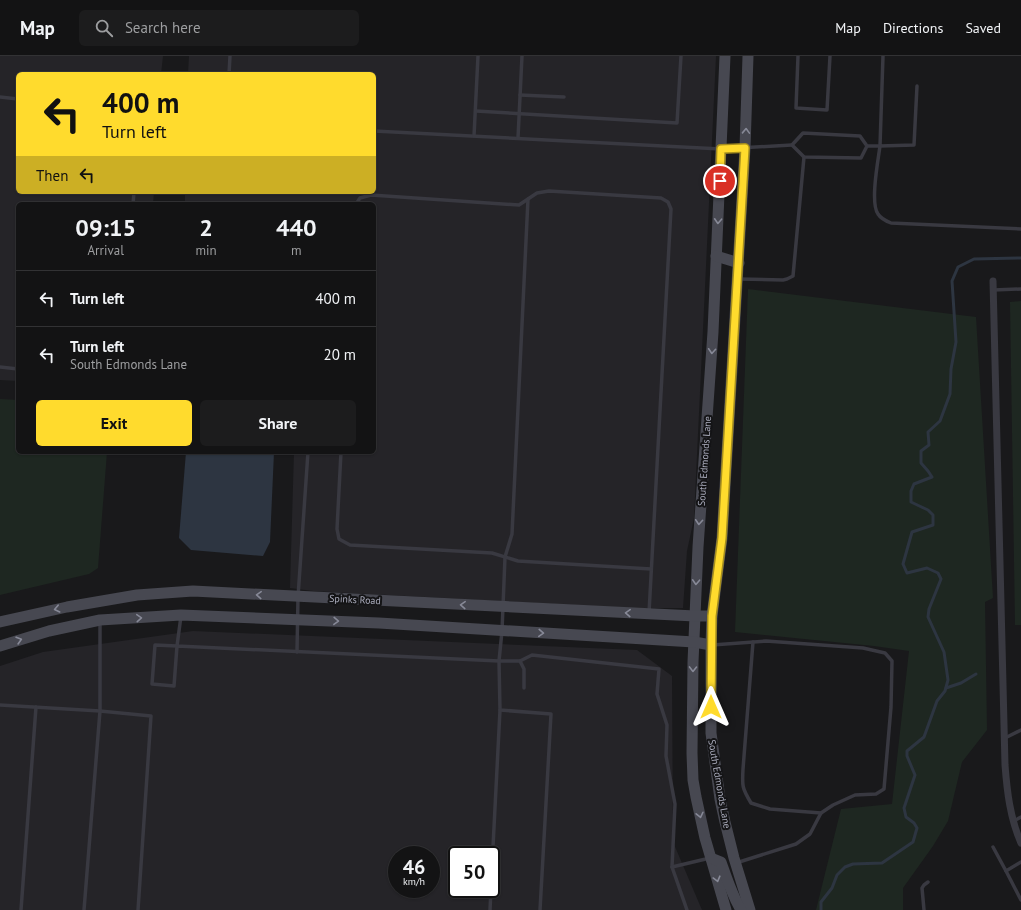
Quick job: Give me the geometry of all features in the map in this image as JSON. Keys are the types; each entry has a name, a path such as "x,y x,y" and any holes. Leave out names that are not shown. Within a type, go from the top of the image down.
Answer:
{"main road":[{"name":"South Edmonds Lane","path":"725,56 713,332 699,530 694,642 692,753 693,780 696,797 705,838 726,910"},
{"name":"South Edmonds Lane","path":"748,56 739,263 722,538 712,616 711,733 720,799 735,863 750,910"},
{"path":"716,256 739,263"},
{"name":"Spinks Road","path":"0,622 67,607 137,595 193,591 712,616"},
{"path":"96,602 100,620"},
{"path":"0,646 49,631 100,620 181,615 379,623 694,642 711,645"},
{"path":"711,858 721,862 731,890 741,910"}],"street":[{"path":"993,281 1005,765 1010,806 1021,843"}],"lane":[{"path":"229,72 230,56"},
{"path":"474,136 478,56"},
{"path":"518,138 522,56"},
{"path":"476,111 677,123 681,56"},
{"path":"798,56 796,108 827,110 830,56"},
{"path":"883,56 880,146 874,201 877,214 882,219 891,223 1021,229"},
{"path":"867,146 914,146 917,86"},
{"path":"520,95 564,97"},
{"path":"0,97 16,99"},
{"path":"376,131 721,149 792,145 803,133 860,136 867,146"},
{"path":"792,145 804,157 861,158 867,146"},
{"path":"737,279 787,279 793,276 804,157"},
{"path":"357,202 360,198 371,195 519,205 537,193 549,191 661,198 668,202 671,209 649,614"},
{"path":"493,846 500,710 499,661 502,631 505,557 512,534 528,199"},
{"path":"993,290 1021,289"},
{"path":"0,367 16,369"},
{"path":"297,652 298,597 308,454"},
{"path":"341,454 337,530 339,539 350,545 492,553 518,561 651,569"},
{"path":"181,615 177,646 174,686 152,684 155,645 177,646 297,652 520,662 532,655 659,669 657,694 667,725 666,756 675,804 672,868 687,910"},
{"path":"84,910 100,711 100,620"},
{"path":"711,645 766,641 863,648 886,653 892,661 892,707 884,789 876,794 855,795 833,805 821,813 810,834 796,844 735,863"},
{"path":"753,642 742,784 745,792 751,803 770,809 821,813"},
{"path":"520,662 524,670 524,688"},
{"path":"0,705 100,711 151,716 138,910"},
{"path":"21,910 36,707"},
{"path":"500,710 551,714 540,910"},
{"path":"1005,738 1021,730"},
{"path":"1014,821 1021,817"},
{"path":"992,847 1021,900"},
{"path":"672,868 711,858"},
{"path":"1006,871 1021,862"},
{"path":"924,910 922,888 928,882"},
{"path":"490,910 491,898"}],"shaded area":[{"path":"0,56 163,56 161,72 16,72 16,194 154,194 153,202 16,202 16,381 0,380"},
{"path":"189,56 716,56 694,518 687,551 683,608 631,608 313,591 290,588 294,454 376,454 376,202 185,202 185,194 376,194 376,72 188,72"},
{"path":"748,289 976,317 993,598 985,602 987,730 962,762 948,821 933,846 903,888 903,910 816,910 841,809 892,804 909,651 735,632"},
{"path":"1021,301 1021,625 1015,625 1010,302"},
{"path":"0,399 16,400 16,454 107,454 98,568 89,574 0,595"},
{"path":"193,631 637,650 672,676 673,842 702,910 0,910 0,666 43,652"}],"water":[{"path":"186,454 274,454 270,542 263,556 191,550 179,538"}],"waterway":[{"path":"821,910 821,902 832,888 837,875 845,867 853,864 882,863 913,842 917,828 914,823 906,817 904,808 915,775 907,756 907,751 924,737 937,701 945,691 948,680 944,652 928,617 929,609 941,579 938,573 927,568 907,573 903,564 912,532 933,525 933,515 928,510 911,502 911,491 914,484 932,477 921,463 921,451 929,445 928,432 940,421 950,394 951,369 956,342 952,281 958,267 974,259 1021,258"},
{"path":"946,688 961,683 976,674"}],"route":[{"path":"711,707 712,616 722,538 745,148 721,149 720,181"}]}
